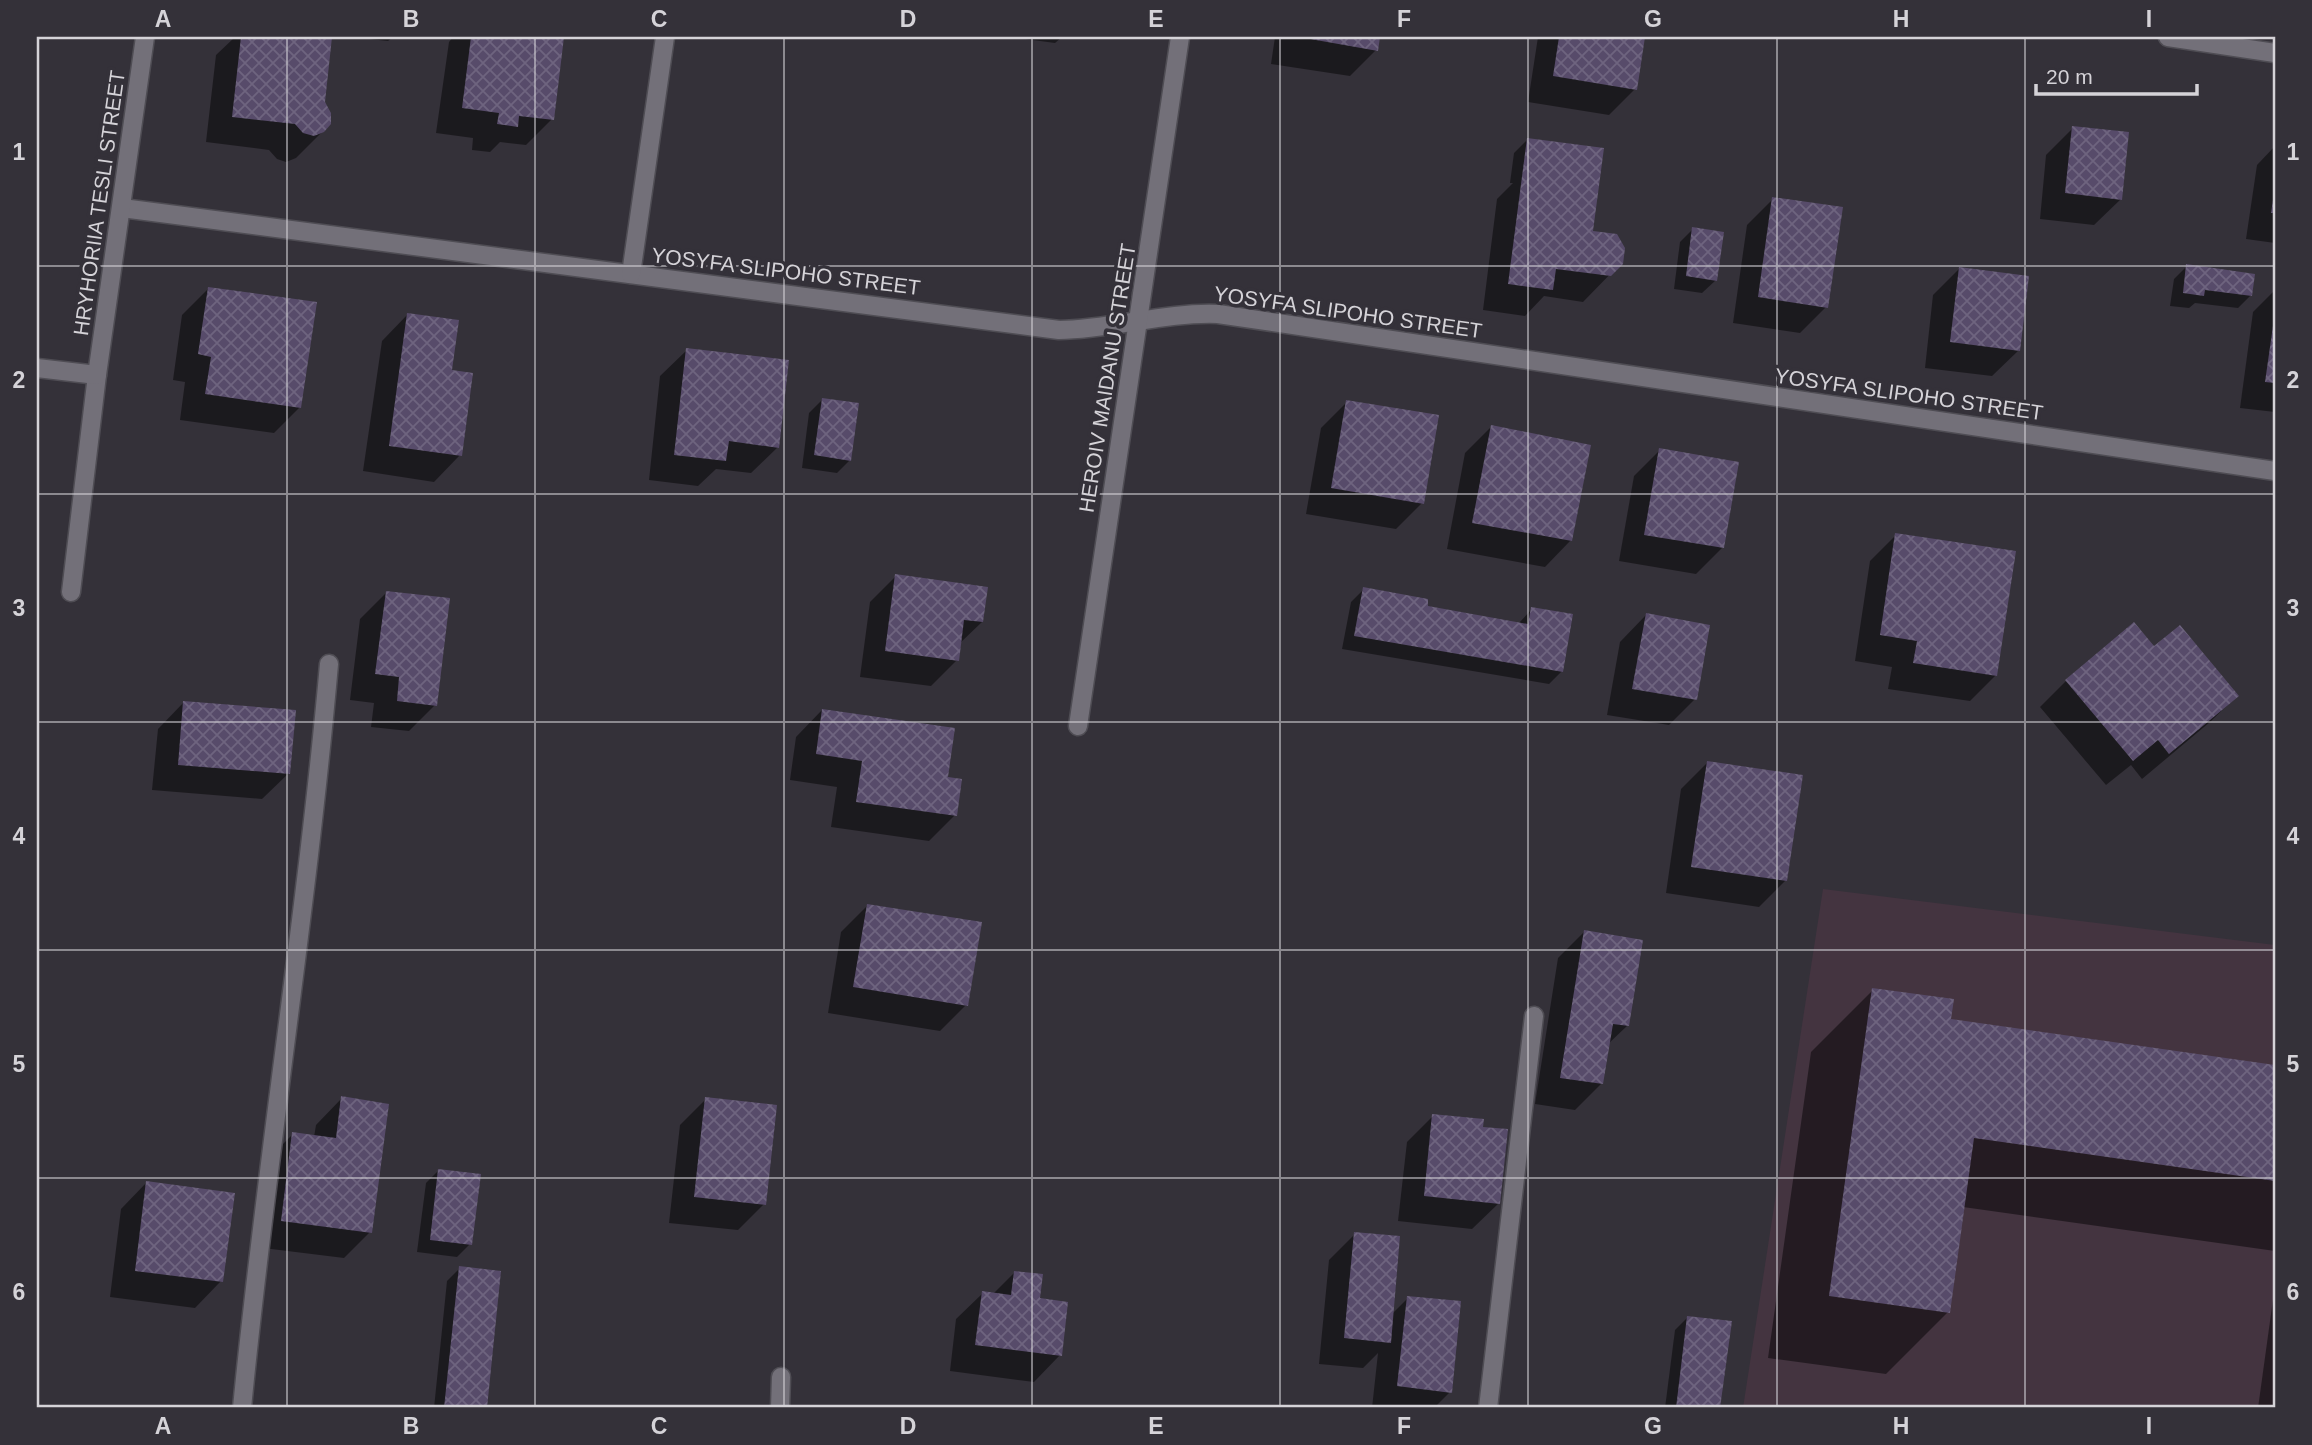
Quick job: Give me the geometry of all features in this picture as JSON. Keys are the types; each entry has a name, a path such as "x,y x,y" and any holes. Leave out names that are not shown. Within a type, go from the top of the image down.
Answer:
{"street":[{"name":"HRYHORIIA TESLI STREET","path":"71,592 97,375 145,37"},
{"path":"631,274 665,37"},
{"name":"HEROIV MAIDANU STREET","path":"1078,726 1180,37"},
{"path":"2168,37 2275,52"},
{"name":"YOSYFA SLIPOHO STREET","path":"122,208 1059,330 1094,329 1190,313 1218,314 2275,471"},
{"path":"37,368 97,375"},
{"path":"242,1408 253,1292 319,777 328,664"},
{"path":"1488,1408 1534,1016"},
{"path":"780,1408 781,1377"}],"shaded area":[{"path":"1823,889 2275,945 2275,1408 1743,1408"}],"building":[{"path":"241,37 332,37 325,102 331,113 331,124 324,132 314,136 303,133 295,124 232,117"},
{"path":"471,37 564,37 554,120 519,116 518,127 497,124 499,113 462,108"},
{"path":"1299,37 1380,37 1378,51"},
{"path":"1559,37 1645,37 1637,90 1553,76"},
{"path":"2072,126 2129,132 2122,200 2065,193"},
{"path":"1527,138 1604,148 1593,231 1617,234 1625,248 1623,264 1611,276 1556,269 1553,290 1508,284"},
{"path":"2274,194 2275,213 2271,213"},
{"path":"1772,197 1843,207 1828,308 1758,297"},
{"path":"1692,227 1724,232 1717,281 1686,276"},
{"path":"2186,264 2255,274 2252,296 2205,290 2204,296 2183,293"},
{"path":"1959,267 2029,276 2020,351 1950,342"},
{"path":"208,287 317,302 301,408 205,394 211,357 198,354"},
{"path":"407,313 459,320 452,370 473,373 462,456 389,446"},
{"path":"2275,319 2275,383 2265,382"},
{"path":"686,348 789,360 779,448 729,441 726,461 674,455"},
{"path":"822,398 859,403 851,461 814,455"},
{"path":"1346,400 1439,415 1424,504 1331,488"},
{"path":"1491,425 1591,445 1572,541 1472,523"},
{"path":"1659,448 1739,462 1724,548 1644,535"},
{"path":"1895,533 2016,551 1997,676 1913,663 1917,641 1880,635"},
{"path":"895,574 988,587 983,622 964,620 959,661 885,651"},
{"path":"1363,587 1428,599 1428,606 1528,624 1531,607 1573,614 1563,672 1354,636"},
{"path":"386,591 450,598 437,706 397,701 399,677 375,674"},
{"path":"1646,613 1710,625 1697,700 1632,689"},
{"path":"2134,622 2154,646 2180,625 2239,696 2169,754 2158,740 2133,761 2065,680"},
{"path":"183,701 296,710 290,774 178,765"},
{"path":"822,709 955,728 948,777 962,779 957,816 856,802 862,761 816,754"},
{"path":"1707,761 1803,775 1787,881 1691,867"},
{"path":"867,904 982,922 968,1006 853,987"},
{"path":"1584,930 1643,940 1629,1026 1613,1024 1603,1084 1560,1078"},
{"path":"1872,988 1954,999 1951,1019 2275,1065 2275,1181 1974,1138 1950,1313 1829,1296"},
{"path":"341,1096 389,1104 372,1233 281,1221 292,1132 336,1138"},
{"path":"705,1097 777,1105 766,1205 694,1197"},
{"path":"1432,1114 1484,1119 1483,1127 1508,1129 1500,1204 1424,1196"},
{"path":"438,1169 481,1174 472,1245 430,1240"},
{"path":"146,1181 235,1193 223,1282 135,1271"},
{"path":"1354,1232 1400,1236 1391,1343 1344,1338"},
{"path":"459,1266 501,1271 487,1408 444,1408"},
{"path":"1014,1271 1043,1274 1040,1298 1068,1302 1062,1356 975,1345 982,1291 1011,1295"},
{"path":"1407,1296 1461,1301 1452,1393 1397,1386"},
{"path":"1687,1316 1732,1321 1720,1408 1676,1408"}]}
